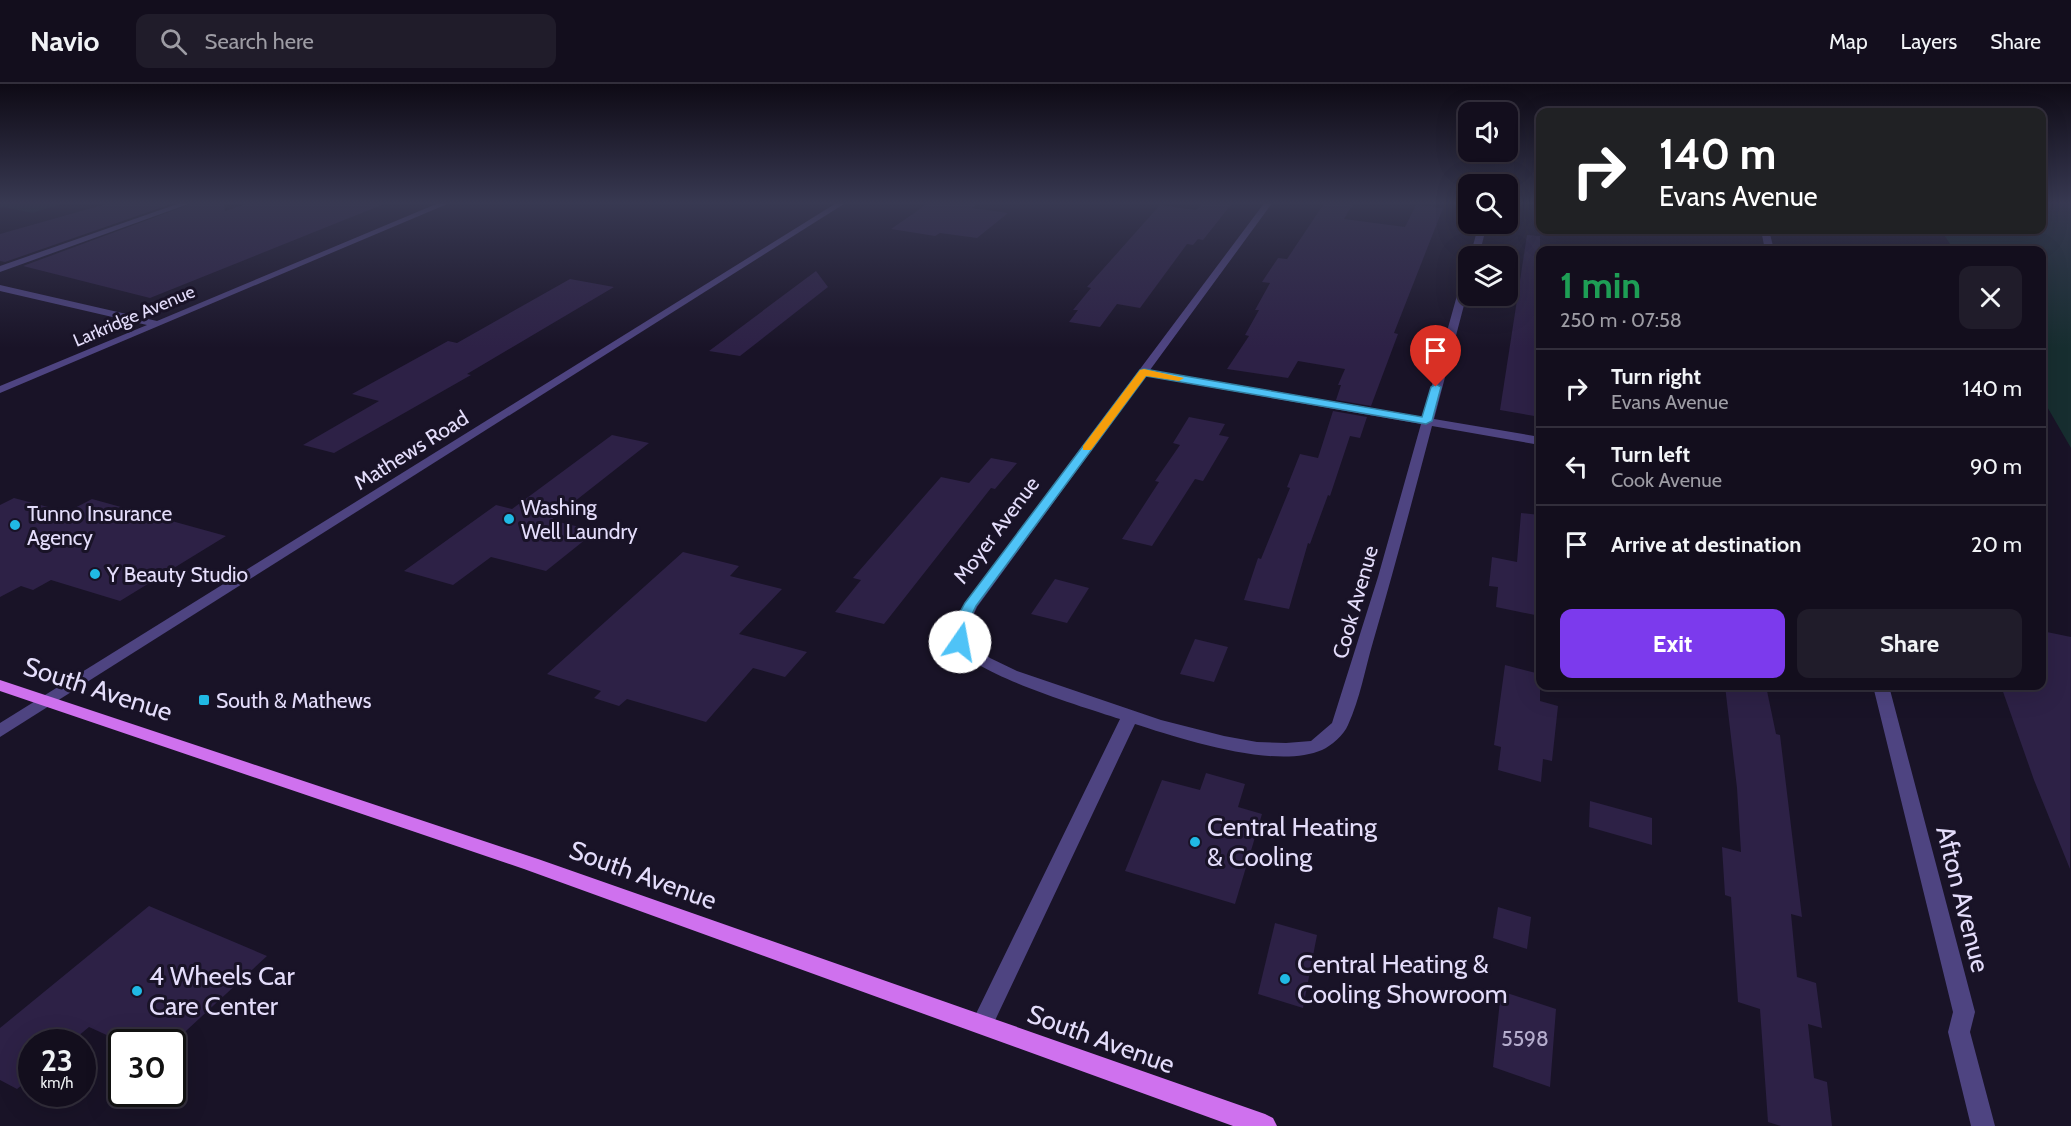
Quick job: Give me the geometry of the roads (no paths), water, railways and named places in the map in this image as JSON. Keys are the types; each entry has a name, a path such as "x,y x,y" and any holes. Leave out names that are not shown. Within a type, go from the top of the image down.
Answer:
{"main road":[{"name":"South Avenue","path":"0,685 512,857 1265,1126"}],"street":[{"path":"0,268 50,251"},
{"name":"Larkridge Avenue","path":"0,390 332,251"},
{"name":"Mathews Road","path":"0,731 766,251"},
{"name":"Moyer Avenue","path":"1129,718 989,665 974,656 960,642 960,625 970,606 1233,251"},
{"path":"0,288 158,324"},
{"name":"Cook Avenue","path":"1129,718 1258,747 1312,747 1322,743 1340,725 1385,577 1459,306"},
{"path":"1144,372 1536,440"},
{"name":"Afton Avenue","path":"1882,690 1964,1012 1959,1032 1983,1126"},
{"path":"982,1024 1129,718"}],"place":[{"name":"Washing Well Laundry","path":"509,519"},
{"name":"Tunno Insurance Agency","path":"15,525"},
{"name":"Y Beauty Studio","path":"95,574"},
{"name":"South & Mathews","path":"204,700"},
{"name":"Central Heating & Cooling","path":"1195,842"},
{"name":"Central Heating & Cooling Showroom","path":"1285,979"},
{"name":"4 Wheels Car Care Center","path":"137,991"}]}
